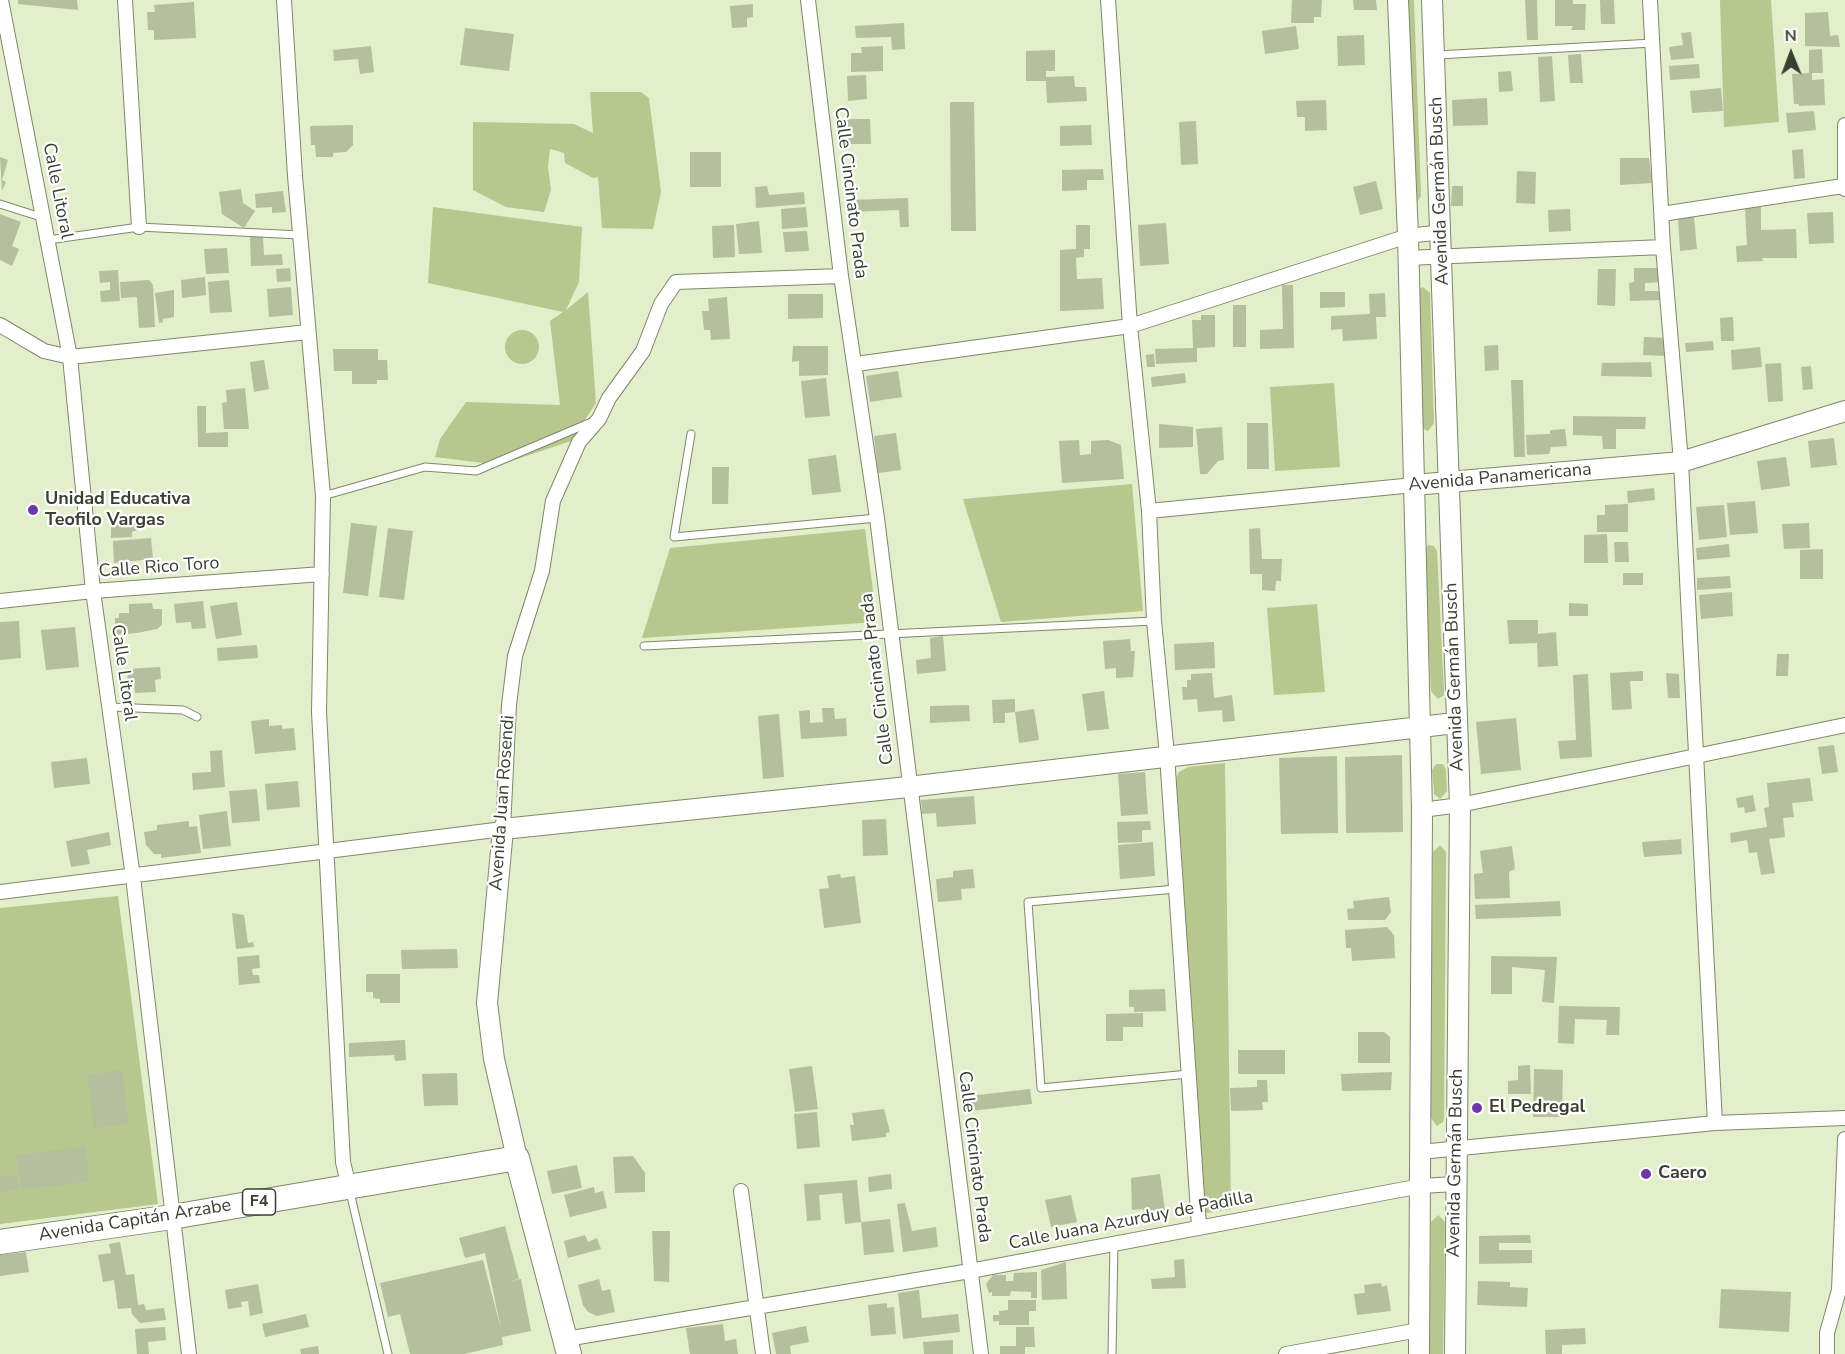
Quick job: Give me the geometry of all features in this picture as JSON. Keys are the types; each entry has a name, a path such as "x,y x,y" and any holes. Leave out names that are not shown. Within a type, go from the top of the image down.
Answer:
{"highway":[{"name":"Avenida Capitán Arzabe","path":"0,1242 172,1217 517,1158"},
{"name":"Avenida Juan Rosendi","path":"517,1158 568,1347"}],"main road":[{"name":"Avenida Germán Busch","path":"1398,0 1408,236 1422,810 1419,1354"},
{"name":"Avenida Germán Busch","path":"1432,0 1443,258 1455,723 1460,805 1455,1354"},
{"name":"Avenida Panamericana","path":"1414,486 1680,462 1845,411"},
{"path":"503,830 908,787 1455,723"},
{"name":"Avenida Juan Rosendi","path":"503,830 487,1003 494,1059 517,1158"}],"street":[{"name":"Calle Litoral","path":"1,0 70,357 93,591 133,877 189,1354"},
{"path":"125,0 139,227"},
{"path":"284,0 300,236 323,496 319,712 343,1162 349,1187"},
{"name":"Calle Cincinato Prada","path":"808,0 842,276 877,518 908,787 981,1354"},
{"path":"1108,0 1130,326 1149,511 1154,621 1167,755 1199,1226"},
{"path":"1650,0 1664,247 1680,462 1714,1123"},
{"path":"1662,214 1844,187 1845,125"},
{"path":"856,364 1130,326 1408,236 1442,232"},
{"path":"1407,258 1664,247"},
{"name":"Avenida Juan Rosendi","path":"503,830 509,705 515,656 542,571 553,501 579,442 599,418 609,398 643,351 661,304 676,282 842,276"},
{"path":"0,325 44,351 70,357 308,332"},
{"name":"Avenida Panamericana","path":"1149,511 1414,486"},
{"name":"Calle Rico Toro","path":"0,602 93,591 321,574"},
{"path":"1422,810 1460,805 1845,724"},
{"path":"0,892 503,830"},
{"path":"1420,1152 1714,1123 1845,1118"},
{"path":"1827,1354 1827,1333 1839,1290 1845,1139"},
{"name":"Calle Juana Azurduy de Padilla","path":"568,1347 755,1307 970,1271 1114,1242 1421,1186 1455,1184"},
{"path":"741,1191 763,1354"},
{"path":"1286,1354 1419,1330"}],"lane":[{"path":"1435,55 1653,43"},
{"path":"0,204 44,218"},
{"path":"48,240 139,227 300,236"},
{"path":"323,496 425,466 476,471 599,418"},
{"path":"691,434 674,537 877,518"},
{"path":"644,646 891,632 1154,621"},
{"path":"110,707 183,710 197,717"},
{"path":"1176,889 1028,902 1041,1088 1189,1074"},
{"path":"349,1187 388,1354"},
{"path":"1112,1354 1114,1242"}],"green space":[{"path":"1401,0 1414,0 1421,196 1415,205"},
{"path":"1720,0 1771,0 1779,122 1724,127"},
{"path":"590,92 641,92 649,98 661,192 653,229 602,228 598,177 593,178 565,163 564,153 550,149 548,167 551,190 544,212 506,207 473,190 473,122 574,124 593,133"},
{"path":"433,207 582,227 579,282 566,310 588,292 596,403 571,441 499,465 435,457 440,439 466,402 560,405 550,321 563,312 428,283"},
{"path":"1423,287 1430,293 1434,423 1428,431 1421,428 1417,290"},
{"path":"522,330 534,335 539,347 534,359 522,364 510,359 505,347 510,335"},
{"path":"1334,383 1340,467 1275,471 1270,387"},
{"path":"1132,484 1143,611 1001,622 963,499"},
{"path":"865,529 877,622 642,638 670,548"},
{"path":"1428,545 1434,546 1437,551 1444,691 1444,695 1438,699 1431,691 1424,552"},
{"path":"1317,604 1325,692 1274,695 1267,608"},
{"path":"1225,763 1231,1209 1207,1213 1202,1209 1175,780 1179,772 1188,767"},
{"path":"1436,764 1443,764 1446,770 1447,791 1440,799 1434,794 1432,770"},
{"path":"1440,845 1446,852 1444,1117 1443,1122 1437,1126 1430,1117 1433,852"},
{"path":"118,896 158,1204 0,1224 0,908"},
{"path":"1438,1215 1445,1222 1443,1354 1429,1354 1431,1222"}],"building":[{"path":"18,0 77,0 78,10 18,4"},
{"path":"1292,0 1322,0 1321,17 1314,17 1314,23 1291,23"},
{"path":"1353,0 1376,0 1377,10 1354,10"},
{"path":"1525,0 1537,0 1538,40 1527,40"},
{"path":"1555,0 1573,0 1573,4 1586,4 1585,30 1571,30 1573,26 1555,26"},
{"path":"1600,0 1614,0 1615,24 1601,24"},
{"path":"194,2 196,38 154,40 154,30 148,30 147,12 155,12 154,5"},
{"path":"753,4 753,17 747,18 747,27 732,28 730,6"},
{"path":"1828,12 1830,36 1838,35 1840,47 1805,46 1805,13"},
{"path":"904,23 905,49 892,50 891,37 856,38 855,26"},
{"path":"1296,26 1299,49 1265,54 1262,31"},
{"path":"465,28 514,34 509,71 460,65"},
{"path":"1691,32 1694,58 1671,60 1669,47 1683,45 1681,33"},
{"path":"1364,35 1365,65 1338,66 1337,36"},
{"path":"371,46 374,72 360,74 358,59 334,61 333,50"},
{"path":"883,46 883,71 851,72 851,53 862,53 861,47"},
{"path":"1822,49 1823,73 1812,73 1812,80 1824,79 1825,105 1799,106 1799,104 1794,104 1792,74 1809,73 1809,50"},
{"path":"1055,50 1055,71 1046,71 1046,77 1074,76 1075,87 1086,87 1087,101 1047,103 1046,81 1026,81 1026,51"},
{"path":"1581,54 1583,83 1570,83 1568,55"},
{"path":"1552,56 1555,101 1540,102 1538,57"},
{"path":"1699,64 1700,78 1670,80 1669,66"},
{"path":"1511,71 1513,91 1499,92 1498,72"},
{"path":"866,75 867,99 848,101 847,76"},
{"path":"1721,88 1723,111 1692,113 1690,91"},
{"path":"1487,98 1488,125 1453,126 1452,100"},
{"path":"1326,100 1327,130 1305,131 1305,117 1297,117 1296,101"},
{"path":"950,102 974,102 976,231 951,231"},
{"path":"1814,111 1816,130 1788,133 1786,113"},
{"path":"844,119 870,119 871,144 844,144"},
{"path":"1196,121 1198,164 1181,165 1179,122"},
{"path":"353,125 353,145 346,152 333,153 333,157 316,157 315,145 311,145 310,126"},
{"path":"1091,125 1092,145 1060,146 1060,126"},
{"path":"1803,149 1805,178 1794,179 1792,150"},
{"path":"690,152 721,152 721,187 690,187"},
{"path":"0,157 8,160 2,180 6,182 2,191"},
{"path":"1620,158 1649,158 1652,183 1620,185"},
{"path":"1103,169 1104,180 1087,180 1087,190 1062,191 1062,170"},
{"path":"1517,171 1536,172 1535,204 1516,203"},
{"path":"1376,181 1383,209 1360,215 1353,187"},
{"path":"767,186 769,195 804,192 805,204 756,208 755,187"},
{"path":"1452,186 1463,186 1463,206 1451,206"},
{"path":"241,189 243,203 255,211 244,228 222,214 219,192"},
{"path":"283,191 286,212 272,213 272,207 256,208 255,194"},
{"path":"908,198 909,227 900,227 899,210 850,212 850,200"},
{"path":"806,207 808,227 782,229 781,209"},
{"path":"1745,207 1761,207 1761,230 1796,229 1797,258 1762,258 1763,261 1737,262 1736,246 1747,245"},
{"path":"1570,209 1571,231 1549,232 1548,210"},
{"path":"1833,212 1834,243 1809,244 1807,213"},
{"path":"0,214 21,222 12,246 19,249 12,266 0,260"},
{"path":"1694,217 1697,249 1680,251 1678,218"},
{"path":"759,221 762,253 739,254 736,224"},
{"path":"1166,223 1169,264 1140,266 1138,225"},
{"path":"734,225 735,257 713,258 712,226"},
{"path":"1076,225 1090,225 1090,249 1084,249 1084,257 1076,258 1077,279 1102,278 1104,309 1060,311 1060,250 1076,249"},
{"path":"807,231 809,251 785,252 783,232"},
{"path":"250,237 263,237 264,255 282,254 283,265 251,266"},
{"path":"227,248 229,273 206,274 204,249"},
{"path":"290,268 291,281 277,282 276,269"},
{"path":"1634,268 1662,268 1663,282 1645,283 1645,291 1660,291 1661,300 1630,301 1629,283 1634,282"},
{"path":"1598,269 1616,269 1615,306 1597,305"},
{"path":"118,270 120,301 101,302 100,291 110,290 110,282 100,283 99,271"},
{"path":"205,277 206,295 182,298 181,280"},
{"path":"149,280 153,285 155,327 139,328 137,297 121,298 120,282"},
{"path":"229,280 232,312 210,313 208,282"},
{"path":"1282,285 1293,285 1294,348 1260,349 1260,330 1283,329"},
{"path":"291,287 293,315 269,317 267,289"},
{"path":"174,290 174,317 163,319 163,322 159,323 155,293"},
{"path":"1320,292 1345,292 1345,307 1320,308"},
{"path":"1385,293 1386,317 1376,317 1377,339 1343,341 1342,329 1331,330 1331,316 1370,314 1369,294"},
{"path":"788,294 823,294 823,318 788,319"},
{"path":"727,297 730,339 711,340 710,330 704,330 702,311 709,311 708,299"},
{"path":"1233,305 1246,305 1246,347 1233,347"},
{"path":"1201,315 1215,315 1215,347 1197,348 1197,362 1156,364 1155,349 1193,348 1192,320 1201,320"},
{"path":"1733,317 1734,341 1721,341 1720,318"},
{"path":"1644,337 1666,338 1665,356 1643,355"},
{"path":"1713,341 1714,350 1686,352 1685,343"},
{"path":"1498,345 1499,370 1485,371 1484,346"},
{"path":"793,346 828,346 828,375 799,376 799,361 792,362"},
{"path":"1760,347 1762,367 1732,370 1731,350"},
{"path":"333,349 378,349 378,360 387,360 388,380 377,380 377,384 352,384 352,371 334,371"},
{"path":"1154,354 1155,367 1147,367 1146,355"},
{"path":"264,360 269,389 254,392 250,362"},
{"path":"1651,362 1652,377 1601,376 1602,363"},
{"path":"1781,363 1783,401 1768,402 1765,364"},
{"path":"1811,366 1813,389 1803,390 1801,367"},
{"path":"898,371 902,397 870,402 866,376"},
{"path":"1185,373 1186,383 1152,387 1151,377"},
{"path":"826,378 830,416 805,418 801,381"},
{"path":"1511,380 1523,380 1525,457 1514,457"},
{"path":"245,388 249,429 224,429 222,403 227,402 226,390"},
{"path":"197,406 206,406 206,433 228,432 228,447 198,447"},
{"path":"1573,416 1646,417 1645,429 1616,429 1616,449 1603,449 1602,436 1573,435"},
{"path":"1247,423 1268,423 1269,469 1247,469"},
{"path":"1159,424 1193,427 1193,447 1159,448"},
{"path":"1222,427 1224,460 1218,461 1207,474 1200,474 1196,429"},
{"path":"1565,429 1567,446 1551,447 1549,454 1527,455 1526,435 1550,434 1550,430"},
{"path":"896,433 901,470 878,473 874,436"},
{"path":"1834,438 1837,465 1811,468 1808,441"},
{"path":"1079,440 1080,455 1091,454 1091,441 1108,440 1121,445 1124,479 1062,483 1059,441"},
{"path":"836,455 841,492 812,495 808,459"},
{"path":"1786,457 1790,486 1761,490 1757,461"},
{"path":"712,467 729,467 728,504 712,504"},
{"path":"1654,488 1655,500 1628,503 1627,491"},
{"path":"1755,501 1758,533 1730,535 1727,503"},
{"path":"1628,504 1628,532 1597,532 1597,515 1605,515 1605,505"},
{"path":"1724,505 1727,537 1699,540 1696,507"},
{"path":"139,514 140,529 132,532 132,537 111,538 111,515"},
{"path":"351,523 377,526 368,596 343,593"},
{"path":"1809,523 1810,548 1784,549 1782,524"},
{"path":"388,528 413,531 404,600 379,597"},
{"path":"1260,528 1262,559 1282,559 1281,581 1276,581 1275,591 1262,590 1262,574 1250,574 1249,529"},
{"path":"1607,534 1608,563 1584,563 1584,535"},
{"path":"151,538 153,559 114,563 113,541"},
{"path":"1614,542 1628,542 1629,562 1615,562"},
{"path":"1729,544 1730,557 1697,560 1696,548"},
{"path":"1823,549 1823,579 1800,579 1800,550"},
{"path":"1623,573 1643,573 1643,585 1623,585"},
{"path":"1730,576 1731,588 1697,590 1697,578"},
{"path":"1732,592 1733,616 1701,619 1699,595"},
{"path":"203,601 206,628 192,629 191,622 176,623 174,604"},
{"path":"237,602 242,635 216,639 210,606"},
{"path":"152,603 153,609 162,609 162,625 157,629 115,635 115,618 119,618 119,613 129,613 129,604"},
{"path":"1569,603 1588,604 1588,616 1569,616"},
{"path":"1507,620 1538,620 1538,634 1556,632 1558,666 1538,667 1537,643 1509,644"},
{"path":"19,621 21,658 0,660 0,622"},
{"path":"75,627 79,667 46,670 41,630"},
{"path":"943,636 946,671 917,674 916,660 931,658 930,638"},
{"path":"1130,639 1131,651 1135,651 1133,677 1116,678 1116,668 1105,669 1103,641"},
{"path":"1214,642 1215,668 1175,670 1174,644"},
{"path":"257,645 258,658 218,661 217,648"},
{"path":"1777,654 1789,654 1788,676 1776,676"},
{"path":"160,667 161,679 155,680 156,692 135,693 134,685 128,686 127,669"},
{"path":"1643,671 1643,681 1630,681 1632,709 1612,710 1610,673"},
{"path":"1212,673 1214,698 1232,695 1235,721 1223,722 1222,710 1198,712 1197,699 1183,700 1182,687 1187,687 1187,680 1191,680 1191,674"},
{"path":"1666,673 1679,674 1680,698 1668,698"},
{"path":"1588,674 1592,757 1560,759 1558,741 1576,740 1573,675"},
{"path":"1104,691 1109,729 1087,731 1082,694"},
{"path":"1015,699 1015,712 1005,713 1005,723 993,723 992,700"},
{"path":"969,705 970,721 930,723 930,706"},
{"path":"822,708 834,708 835,719 846,718 847,736 801,739 799,711 810,710 810,723 823,722"},
{"path":"1034,709 1039,740 1019,743 1015,712"},
{"path":"779,714 784,777 763,779 758,716"},
{"path":"1516,718 1521,770 1481,774 1476,722"},
{"path":"269,719 269,726 282,725 282,729 294,728 296,750 255,754 251,721"},
{"path":"1834,745 1838,772 1822,774 1818,747"},
{"path":"222,750 225,787 193,790 192,773 211,772 210,751"},
{"path":"1402,755 1403,832 1346,833 1345,757"},
{"path":"1337,756 1338,833 1281,834 1279,758"},
{"path":"87,758 90,784 54,788 51,762"},
{"path":"1145,772 1148,814 1121,816 1118,774"},
{"path":"1810,778 1813,801 1792,803 1794,817 1783,818 1785,837 1769,839 1775,873 1761,875 1757,852 1749,853 1747,840 1731,843 1730,833 1767,827 1764,808 1769,807 1767,783"},
{"path":"298,781 300,807 267,810 265,784"},
{"path":"257,789 260,821 232,823 229,791"},
{"path":"1753,795 1756,811 1745,813 1744,807 1738,808 1736,798"},
{"path":"974,796 976,824 937,827 936,813 922,814 921,800"},
{"path":"227,811 231,846 203,849 199,815"},
{"path":"886,819 888,855 863,856 862,820"},
{"path":"189,821 189,827 197,826 201,853 161,858 161,854 154,854 146,845 144,832 157,830 157,825"},
{"path":"1150,821 1151,830 1142,830 1142,842 1118,843 1117,822"},
{"path":"109,832 111,845 87,850 90,864 71,867 66,841"},
{"path":"1681,839 1682,854 1644,857 1642,842"},
{"path":"1153,842 1155,876 1120,879 1118,845"},
{"path":"1512,846 1515,869 1509,872 1510,898 1475,899 1474,874 1483,873 1480,851"},
{"path":"973,869 975,888 961,889 962,900 938,902 936,879 953,877 953,871"},
{"path":"840,874 841,878 855,876 861,923 824,928 819,889 829,888 827,876"},
{"path":"1389,897 1391,912 1385,920 1348,920 1347,909 1354,908 1353,901"},
{"path":"1560,901 1561,916 1476,919 1475,905"},
{"path":"232,913 244,915 248,943 253,942 254,947 236,949"},
{"path":"1387,927 1394,935 1395,958 1352,961 1351,948 1346,948 1345,930"},
{"path":"457,949 458,968 402,969 401,950"},
{"path":"259,955 260,968 252,969 253,975 259,975 260,983 239,985 237,957"},
{"path":"1491,956 1557,957 1554,1003 1542,1002 1545,970 1512,967 1512,994 1491,994"},
{"path":"366,974 400,974 400,1003 380,1003 380,999 373,998 373,992 366,992"},
{"path":"1165,989 1166,1011 1134,1012 1134,1007 1129,1007 1129,990"},
{"path":"1559,1006 1620,1007 1619,1035 1606,1035 1607,1020 1575,1019 1574,1044 1558,1043"},
{"path":"1143,1013 1143,1027 1123,1027 1123,1041 1106,1041 1106,1014"},
{"path":"1358,1032 1384,1032 1390,1037 1390,1063 1358,1063"},
{"path":"405,1040 406,1060 395,1061 394,1055 349,1057 349,1043"},
{"path":"1238,1050 1285,1050 1285,1074 1238,1074"},
{"path":"1530,1065 1531,1094 1508,1094 1508,1081 1518,1080 1518,1066"},
{"path":"812,1066 818,1109 795,1112 789,1069"},
{"path":"1534,1069 1563,1070 1562,1117 1533,1117"},
{"path":"122,1070 129,1124 94,1128 87,1075"},
{"path":"1392,1072 1391,1090 1342,1091 1341,1074"},
{"path":"457,1073 458,1105 424,1106 422,1074"},
{"path":"1257,1080 1267,1080 1268,1102 1262,1102 1263,1110 1231,1111 1230,1088 1257,1087"},
{"path":"1030,1089 1032,1104 962,1112 960,1097"},
{"path":"884,1109 890,1132 886,1133 886,1137 852,1141 850,1125 854,1125 852,1113"},
{"path":"817,1112 820,1147 797,1149 794,1114"},
{"path":"86,1147 89,1182 21,1189 16,1155"},
{"path":"633,1156 645,1173 645,1192 615,1193 613,1157"},
{"path":"577,1165 582,1188 552,1194 547,1171"},
{"path":"891,1174 892,1189 869,1192 868,1177"},
{"path":"1160,1174 1165,1211 1144,1214 1143,1209 1132,1210 1131,1178"},
{"path":"17,1175 19,1190 0,1192 0,1177"},
{"path":"857,1180 861,1222 845,1224 842,1193 819,1195 821,1220 807,1221 804,1184"},
{"path":"594,1187 595,1193 603,1191 607,1208 570,1217 564,1195"},
{"path":"1071,1195 1077,1222 1051,1227 1045,1200"},
{"path":"905,1203 912,1231 936,1227 938,1247 903,1252 897,1204"},
{"path":"890,1219 894,1252 864,1255 861,1222"},
{"path":"505,1226 519,1279 507,1282 521,1279 531,1331 502,1337 503,1345 464,1354 410,1354 400,1314 388,1317 380,1283 483,1260 501,1329 485,1253 465,1258 459,1238"},
{"path":"652,1231 670,1231 669,1282 654,1281"},
{"path":"585,1235 588,1242 597,1238 601,1249 568,1258 564,1241"},
{"path":"1530,1235 1531,1243 1499,1243 1499,1250 1532,1250 1532,1263 1479,1264 1479,1236"},
{"path":"120,1242 126,1275 134,1274 138,1305 144,1304 146,1310 164,1308 166,1320 140,1323 132,1314 131,1308 118,1309 114,1280 103,1282 98,1255 111,1253 109,1244"},
{"path":"26,1252 29,1272 0,1276 0,1255"},
{"path":"1184,1259 1186,1288 1152,1289 1151,1279 1175,1277 1174,1260"},
{"path":"1066,1262 1067,1299 1042,1300 1041,1270"},
{"path":"1037,1272 1037,1298 1031,1298 1031,1292 1011,1291 1010,1296 992,1296 986,1284 993,1275 1006,1275 1006,1281 1013,1281 1014,1273"},
{"path":"599,1279 602,1291 610,1289 615,1312 597,1316 588,1312 583,1305 578,1285"},
{"path":"1478,1281 1510,1282 1510,1287 1528,1288 1527,1307 1477,1305"},
{"path":"1381,1283 1382,1287 1387,1285 1391,1311 1357,1315 1354,1294 1365,1293 1364,1285"},
{"path":"258,1284 263,1313 250,1316 248,1301 241,1302 242,1307 228,1309 225,1290"},
{"path":"1721,1289 1791,1292 1789,1332 1719,1328"},
{"path":"919,1290 922,1318 958,1314 960,1332 903,1339 898,1293"},
{"path":"1008,1300 1036,1300 1036,1311 1029,1311 1029,1325 999,1325 999,1321 993,1321 993,1315 999,1315 999,1311 1008,1310"},
{"path":"887,1303 887,1308 894,1307 896,1334 871,1336 868,1305"},
{"path":"306,1314 309,1327 265,1337 262,1324"},
{"path":"723,1324 725,1341 736,1339 738,1354 690,1354 686,1328"},
{"path":"806,1326 809,1342 790,1346 791,1354 776,1354 772,1333"},
{"path":"165,1327 166,1340 148,1342 149,1354 137,1354 135,1329"},
{"path":"1016,1327 1034,1327 1035,1347 1025,1347 1025,1354 1000,1354 1000,1346 1016,1346"},
{"path":"1585,1328 1586,1344 1562,1345 1562,1354 1546,1354 1545,1330"},
{"path":"953,1340 953,1354 924,1354 923,1342"},
{"path":"318,1346 319,1354 301,1354 300,1349"}],"place":[{"name":"Unidad Educativa Teofilo Vargas","path":"33,510"},
{"name":"El Pedregal","path":"1477,1108"},
{"name":"Caero","path":"1646,1174"}]}
